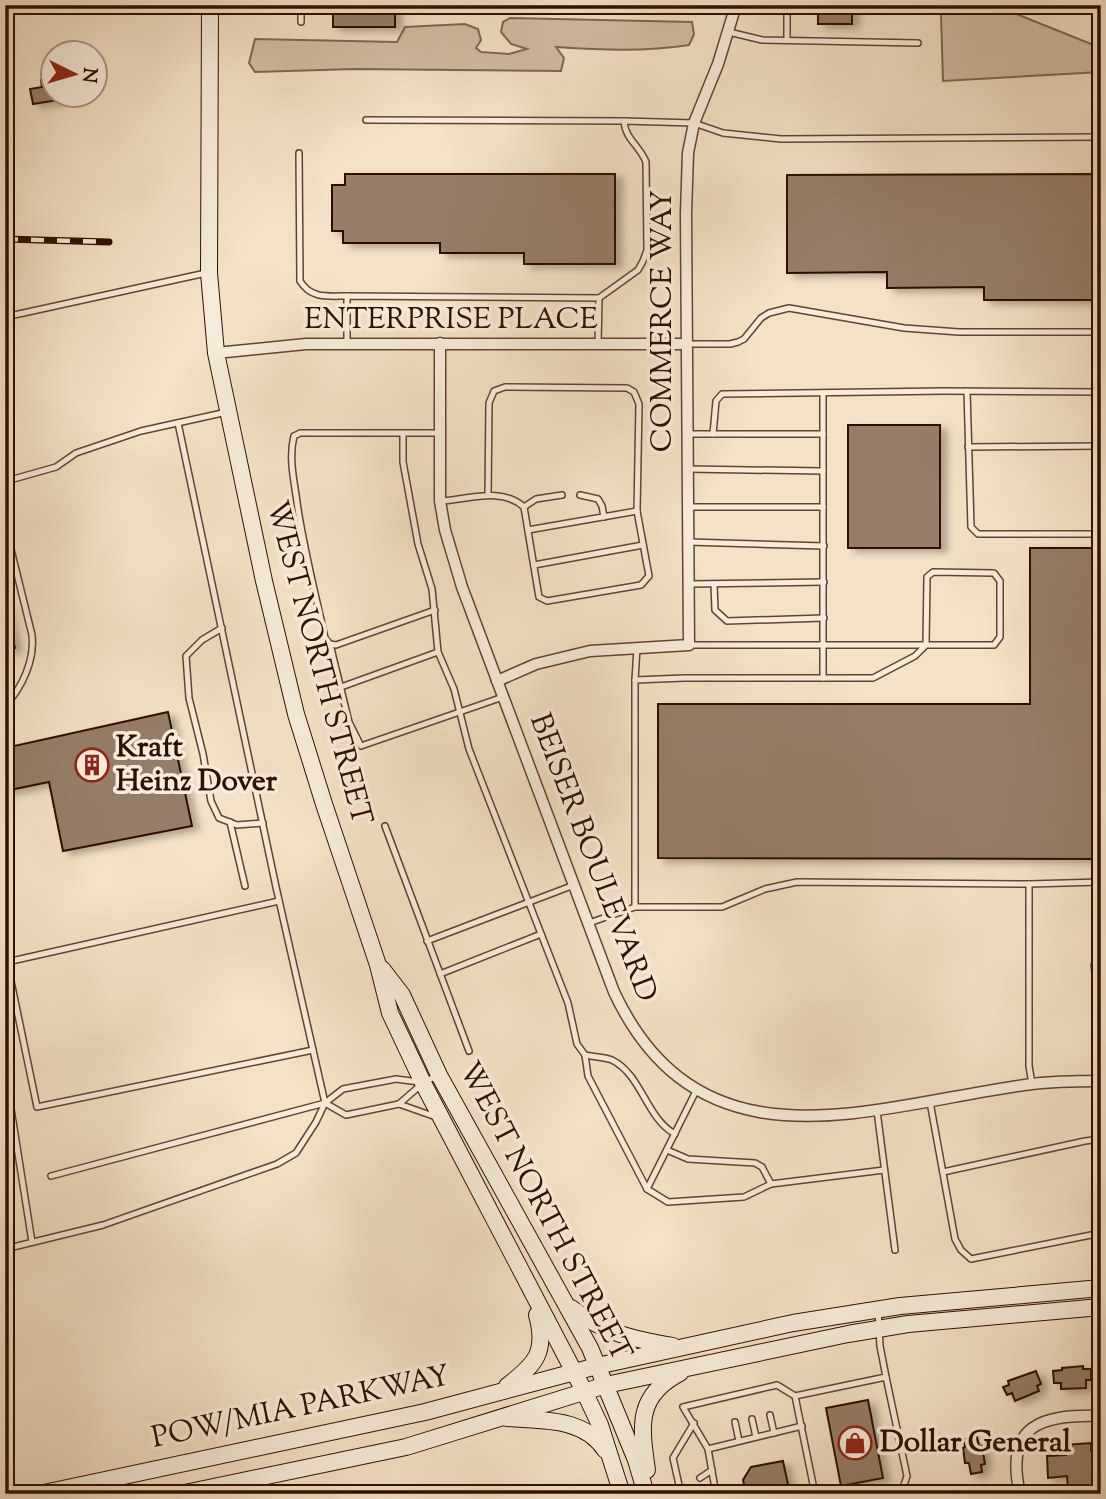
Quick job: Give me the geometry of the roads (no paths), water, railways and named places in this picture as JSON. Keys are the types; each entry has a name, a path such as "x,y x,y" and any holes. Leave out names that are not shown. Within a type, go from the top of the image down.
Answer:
{"main road":[{"name":"WEST NORTH STREET","path":"210,5 209,273 216,353 296,714 378,965 390,1013 422,1083 575,1372 600,1425 622,1494"},
{"name":"WEST NORTH STREET","path":"378,965 402,995 439,1075 569,1307 606,1385 648,1494"},
{"path":"499,1392 530,1368 540,1350 541,1331 529,1285"},
{"name":"POW/MIA PARKWAY","path":"39,1494 411,1415 597,1366 793,1323 878,1309 1101,1288"},
{"path":"569,1307 589,1321 621,1336 681,1347"},
{"name":"POW/MIA PARKWAY","path":"180,1494 406,1447 584,1391 692,1367 908,1324 1101,1307"},
{"path":"648,1494 641,1428 646,1408 652,1395 664,1383 692,1367"},
{"path":"498,1418 558,1422 576,1426 596,1438 613,1465"}],"street":[{"name":"COMMERCE WAY","path":"690,645 687,434 688,153 694,123 729,33 736,5"},
{"name":"BEISER BOULEVARD","path":"440,342 438,433 440,501 445,530 462,587 614,992 626,1018 646,1045 667,1067 697,1089 749,1111 779,1116 813,1117 877,1111 1032,1084 1101,1080"},
{"name":"ENTERPRISE PLACE","path":"216,353 306,344 687,344"},
{"path":"497,681 562,656 590,651 690,645"},
{"path":"1020,1494 1015,1472 1022,1436 1034,1425 1053,1419 1101,1416"}],"lane":[{"path":"301,5 301,22"},
{"path":"787,40 788,5"},
{"path":"729,33 749,38 918,43"},
{"path":"366,120 694,123 723,133 781,139 1101,137"},
{"path":"299,153 300,281 309,293 347,296 598,298 638,270 647,250 646,162 641,150 625,132 624,121"},
{"path":"5,317 209,273"},
{"path":"347,296 347,344"},
{"path":"598,298 598,344"},
{"path":"687,344 738,342 769,313 789,308 917,329 959,332 1101,332"},
{"path":"440,501 488,495 503,495 515,499 524,508 540,597 547,601 641,585 649,576 637,511 639,404 634,392 627,388 505,387 494,391 489,403 488,495"},
{"path":"967,391 971,527 978,534 1101,534"},
{"path":"713,434 716,401 722,394 1101,392"},
{"path":"823,393 824,678"},
{"path":"5,487 10,480 56,467 76,453 141,431 227,412"},
{"path":"178,423 279,901 325,1103"},
{"path":"438,433 300,433 294,436 292,469 299,523 325,638 330,644 349,722 360,746 503,697"},
{"path":"403,434 403,462 418,544 432,589 438,652 454,689 469,749 568,1003 577,1044 585,1055 588,1076 647,1189 668,1202 744,1197 771,1184 884,1170"},
{"path":"687,434 823,434"},
{"path":"968,447 1101,446"},
{"path":"688,469 823,471"},
{"path":"524,508 536,499 562,495"},
{"path":"580,495 598,499 604,517"},
{"path":"688,507 823,507"},
{"path":"528,530 637,511"},
{"path":"5,525 34,651 16,694 5,706"},
{"path":"688,542 824,546"},
{"path":"534,565 643,545"},
{"path":"635,680 881,676 915,656 926,645 927,577 933,572 994,573 1000,582 1000,637 993,645 926,645 824,645 690,645"},
{"path":"689,584 824,582"},
{"path":"714,584 715,610 727,621 824,618"},
{"path":"330,644 336,645 435,610"},
{"path":"222,628 202,640 186,656 189,698 211,801 219,818 237,825 263,823"},
{"path":"635,907 637,647"},
{"path":"341,687 438,652"},
{"path":"230,822 245,886"},
{"path":"385,826 469,1051"},
{"path":"588,923 635,907 722,907 765,889 797,881 1101,883"},
{"path":"1030,884 1032,1084"},
{"path":"427,941 574,885"},
{"path":"279,901 7,962 37,1107 313,1050"},
{"path":"440,974 541,934"},
{"path":"585,1055 609,1059 618,1064 639,1088 657,1120 675,1134"},
{"path":"5,1071 32,1242"},
{"path":"51,1176 325,1103 346,1115 399,1104 422,1083 439,1075"},
{"path":"5,1249 103,1225 277,1164 296,1153 325,1103 343,1089 396,1079 422,1083"},
{"path":"647,1189 697,1089"},
{"path":"930,1102 956,1239 961,1250 971,1259 1101,1233"},
{"path":"399,1104 441,1119"},
{"path":"877,1111 895,1250"},
{"path":"943,1172 1085,1140 1101,1139"},
{"path":"667,1150 688,1159 755,1163 762,1167 771,1184"},
{"path":"878,1309 880,1346 907,1476 901,1494"},
{"path":"715,1493 709,1449 683,1407 777,1385 795,1396 886,1377"},
{"path":"765,1388 767,1397"},
{"path":"747,1392 748,1401"},
{"path":"729,1396 731,1404"},
{"path":"795,1396 815,1494"},
{"path":"770,1415 774,1433"},
{"path":"752,1419 756,1437"},
{"path":"735,1422 739,1441"},
{"path":"686,1487 680,1492 673,1458 694,1423"},
{"path":"709,1449 802,1426"},
{"path":"700,1478 712,1470"}],"railway":[{"path":"5,239 109,242"}],"place":[{"name":"Kraft Heinz Dover","path":"92,765"},
{"name":"Dollar General","path":"855,1443"}]}
